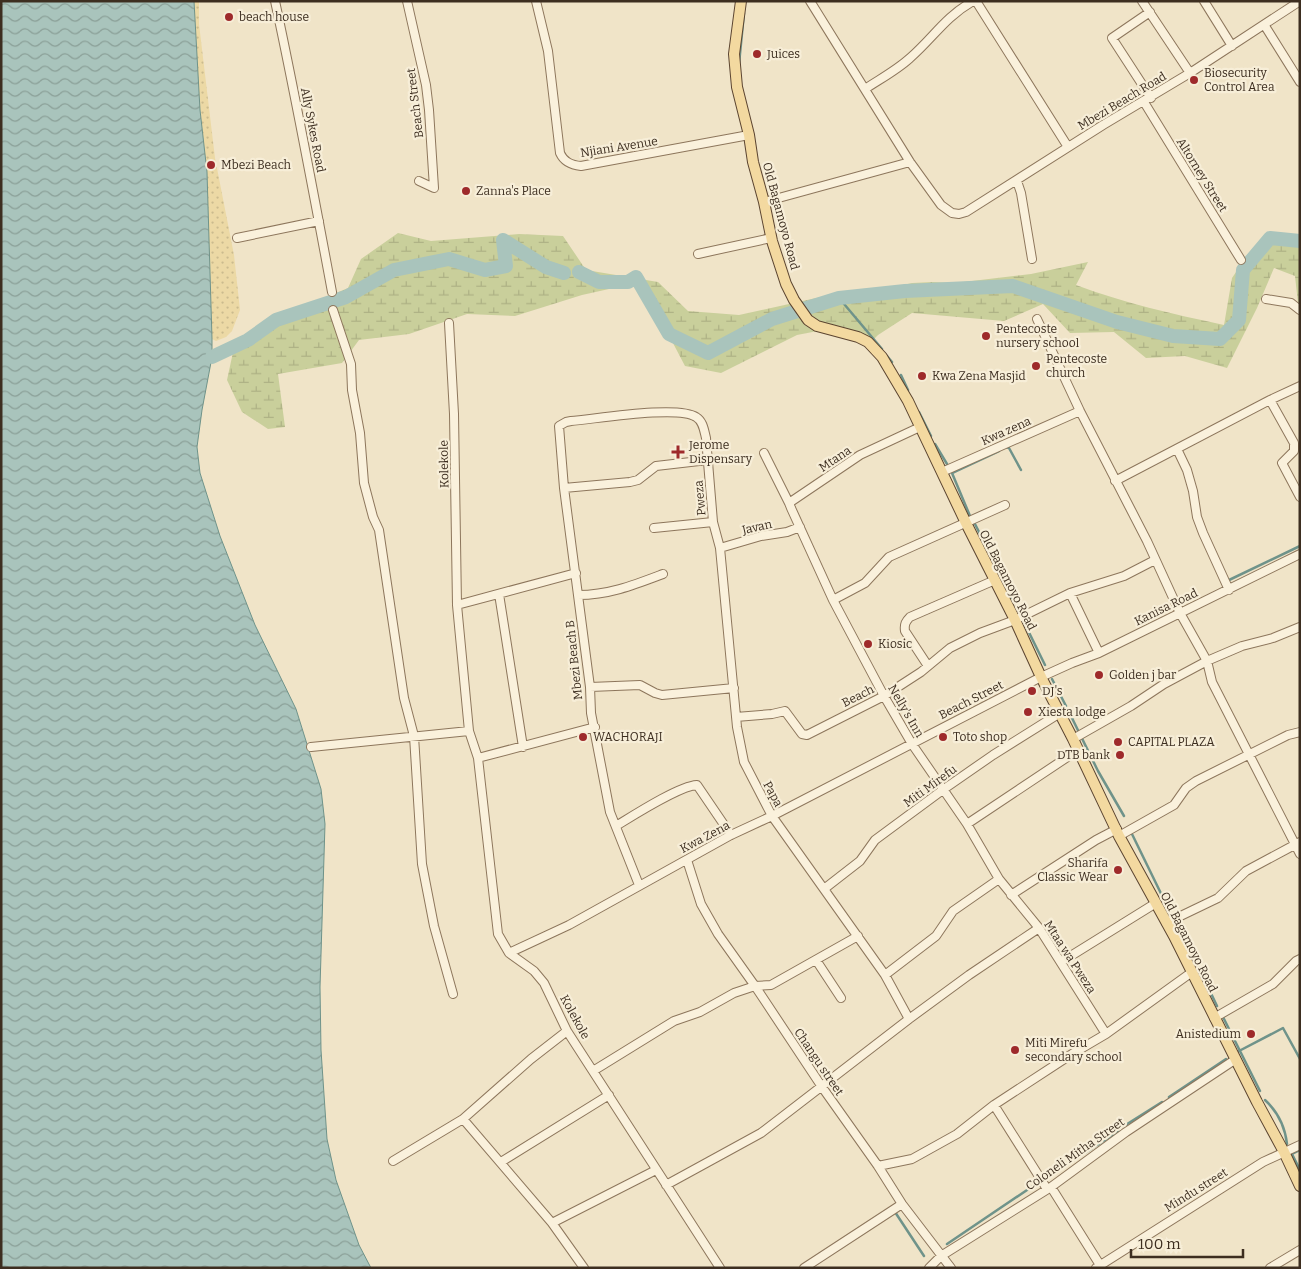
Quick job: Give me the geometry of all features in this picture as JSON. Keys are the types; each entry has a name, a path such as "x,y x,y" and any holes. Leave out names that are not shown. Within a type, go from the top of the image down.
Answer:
{"main road":[{"name":"Old Bagamoyo Road","path":"741,1 734,54 737,88 771,238 786,284 794,300 808,320 816,326 858,337 868,342 882,357 908,401 1118,832 1192,972 1300,1186"}],"street":[{"name":"Ally Sykes Road","path":"275,1 301,120 308,169 332,292"},
{"name":"Beach Street","path":"407,1 426,85 434,188 419,182"},
{"name":"Njiani Avenue","path":"536,1 548,51 560,153 562,158 568,162 581,166 749,135"},
{"path":"764,202 910,162 810,1"},
{"path":"865,89 902,65 941,24 958,10 974,1 1068,147"},
{"path":"1142,1 1190,73"},
{"path":"1204,1 1232,46"},
{"name":"Mbezi Beach Road","path":"910,162 941,205 952,213 966,212 1103,125 1147,100 1265,26 1300,2"},
{"name":"Altorney Street","path":"1150,12 1112,38 1241,260"},
{"path":"1265,26 1300,82"},
{"path":"1017,181 1021,193 1032,259"},
{"path":"237,238 319,220"},
{"path":"698,254 771,238"},
{"path":"1266,299 1291,302 1300,310"},
{"path":"333,310 351,364 352,390 363,461 364,483 373,518 379,530 404,698 414,736 422,864 434,926 453,994"},
{"path":"1037,319 1080,411 1180,613 1207,661 1212,682 1248,755 1297,843 1300,854"},
{"name":"Kolekole","path":"449,323 454,422 457,605 469,731 478,758 498,934 509,953 534,971 544,983 567,1030 720,1268"},
{"path":"1115,481 1300,386"},
{"path":"1270,400 1294,443 1294,451 1282,463 1300,497"},
{"name":"Kwa zena","path":"942,472 1080,411"},
{"name":"Pweza","path":"559,426 571,421 640,414 672,412 690,414 697,417 703,426 708,460 713,522 720,548 730,664 734,688"},
{"name":"Mbezi Beach B","path":"559,426 564,488 590,687 591,713 610,812 639,885"},
{"name":"Mtana","path":"789,503 860,455 920,428"},
{"path":"1177,448 1187,470 1197,517 1229,590"},
{"path":"764,453 800,527"},
{"path":"564,488 630,482 638,480 656,466 708,460"},
{"path":"833,600 865,583 889,557 1005,505"},
{"path":"654,528 713,522"},
{"name":"Javan","path":"720,548 761,536 787,532 800,527"},
{"name":"Nelly's Inn","path":"800,527 833,600 884,696 912,744 967,824 1011,895"},
{"name":"Kanisa Road","path":"1041,677 1099,653 1300,554"},
{"name":"Beach","path":"736,717 785,711 802,734 806,735 884,696 928,666 950,648 980,633 1016,620 1070,593 1124,576 1155,560"},
{"path":"457,605 576,573"},
{"path":"578,595 607,593 624,589 663,574"},
{"path":"928,666 905,630 906,621 910,617 995,580"},
{"path":"1070,593 1099,653"},
{"path":"499,594 523,747"},
{"path":"1073,739 1131,706 1164,684 1207,661 1242,646 1273,638 1300,627"},
{"name":"Beach Street","path":"912,744 1041,677"},
{"path":"590,687 640,685 656,694 662,695 734,688"},
{"name":"Papa","path":"734,688 736,717 744,762 772,816 885,974 909,1019"},
{"name":"Miti Mirefu","path":"824,889 860,861 875,840 993,755 1060,713"},
{"path":"478,758 595,727"},
{"path":"311,747 469,731"},
{"path":"1011,895 1096,840 1118,832 1174,805 1186,788 1196,781 1288,735 1300,732"},
{"name":"Kwa Zena","path":"509,953 569,925 731,835 912,744"},
{"path":"967,824 1078,750"},
{"path":"616,826 667,796 697,784 731,835"},
{"path":"1166,922 1218,898 1246,870 1297,843"},
{"name":"Changu street","path":"686,860 701,904 718,934 755,986 822,1088 878,1166 902,1204 950,1268"},
{"path":"885,974 936,936 953,911 1000,879"},
{"name":"Mtaa wa Pweza","path":"1011,895 1039,928 1106,1034"},
{"path":"1061,962 1156,903"},
{"path":"666,1185 761,1133 822,1088 909,1019 1039,928"},
{"path":"593,1071 674,1021 700,1012 734,993 755,986 771,985 858,936"},
{"path":"1214,1018 1273,984 1300,959"},
{"path":"816,960 841,998"},
{"path":"878,1166 912,1158 957,1134 994,1105 1106,1034 1192,972"},
{"path":"393,1161 463,1119 567,1030"},
{"name":"Coloneli Mitha Street","path":"929,1268 941,1256 1049,1188 1126,1132 1236,1059"},
{"path":"501,1162 609,1095"},
{"path":"994,1105 1098,1266"},
{"path":"463,1119 552,1223 584,1268"},
{"name":"Mindu street","path":"1098,1266 1262,1162 1300,1145"},
{"path":"552,1223 656,1170"},
{"path":"804,1268 902,1204"},
{"path":"1270,1268 1300,1250"}],"green space":[{"path":"398,233 431,241 519,234 563,236 586,270 658,282 688,311 739,315 816,298 890,288 912,283 955,283 1031,274 1088,262 1076,285 1130,303 1224,325 1232,278 1249,253 1266,236 1300,239 1300,301 1298,303 1295,276 1274,268 1257,308 1227,368 1185,356 1146,358 1114,332 1070,333 1043,304 1004,321 912,313 878,335 870,343 828,329 797,335 721,373 685,366 642,284 635,280 618,287 582,295 515,316 467,314 409,334 359,340 342,363 278,374 285,427 268,429 242,412 227,380 235,343 273,320 348,288 361,259"}],"sand":[{"name":"Mbezi Beach","path":"194,1 199,1 199,24 215,158 234,255 240,310 232,331 226,337 216,341 212,339 207,172 200,110"}],"water":[{"path":"1,1 194,1 200,110 207,172 212,339 212,357 197,447 200,473 220,536 255,625 296,709 321,789 325,824 320,987 321,1050 327,1139 336,1180 359,1245 371,1268 1,1268"}],"waterway":[{"path":"739,64 744,13"},
{"path":"579,272 599,282 628,282 636,277 669,334 708,353 772,319 839,298 905,291 1013,286 1117,322 1173,336 1220,339 1239,320 1243,270 1270,238 1300,241"},
{"path":"212,357 248,340 276,320 346,297 394,270 449,259 485,270 506,266 503,240 546,267 564,273"},
{"path":"839,298 882,349"},
{"path":"887,356 892,362"},
{"path":"901,375 908,390"},
{"path":"919,412 931,436"},
{"path":"935,444 947,464"},
{"path":"1006,447 1009,448 1021,470"},
{"path":"970,516 952,473 999,451"},
{"path":"975,524 983,540"},
{"path":"1227,581 1300,546"},
{"path":"988,550 1011,598"},
{"path":"1016,606 1045,665"},
{"path":"1052,679 1066,706"},
{"path":"1070,714 1098,771 1124,816"},
{"path":"1131,832 1171,914"},
{"path":"1178,924 1217,1006"},
{"path":"1222,1015 1260,1091"},
{"path":"1239,1051 1283,1028 1300,1059"},
{"path":"1169,1097 1226,1059"},
{"path":"1265,1100 1274,1109 1280,1120 1285,1131 1287,1144"},
{"path":"1124,1126 1162,1102"},
{"path":"1043,1180 1119,1131"},
{"path":"1300,1150 1292,1154 1300,1170"},
{"path":"947,1244 1033,1186"},
{"path":"895,1212 924,1256"}],"place":[{"name":"beach house","path":"229,17"},
{"name":"Juices","path":"757,54"},
{"name":"Biosecurity Control Area","path":"1194,80"},
{"name":"Mbezi Beach","path":"211,165"},
{"name":"Zanna's Place","path":"466,191"},
{"name":"Pentecoste nursery school","path":"986,336"},
{"name":"Pentecoste church","path":"1036,366"},
{"name":"Kwa Zena Masjid","path":"922,376"},
{"name":"Jerome Dispensary","path":"678,452"},
{"name":"Kiosic","path":"868,644"},
{"name":"Golden j bar","path":"1099,675"},
{"name":"DJ's","path":"1032,691"},
{"name":"Xiesta lodge","path":"1028,712"},
{"name":"WACHORAJI","path":"583,737"},
{"name":"Toto shop","path":"943,737"},
{"name":"CAPITAL PLAZA","path":"1118,742"},
{"name":"DTB bank","path":"1120,755"},
{"name":"Sharifa Classic Wear","path":"1118,870"},
{"name":"Anistedium","path":"1251,1034"},
{"name":"Miti Mirefu secondary school","path":"1015,1050"}]}
